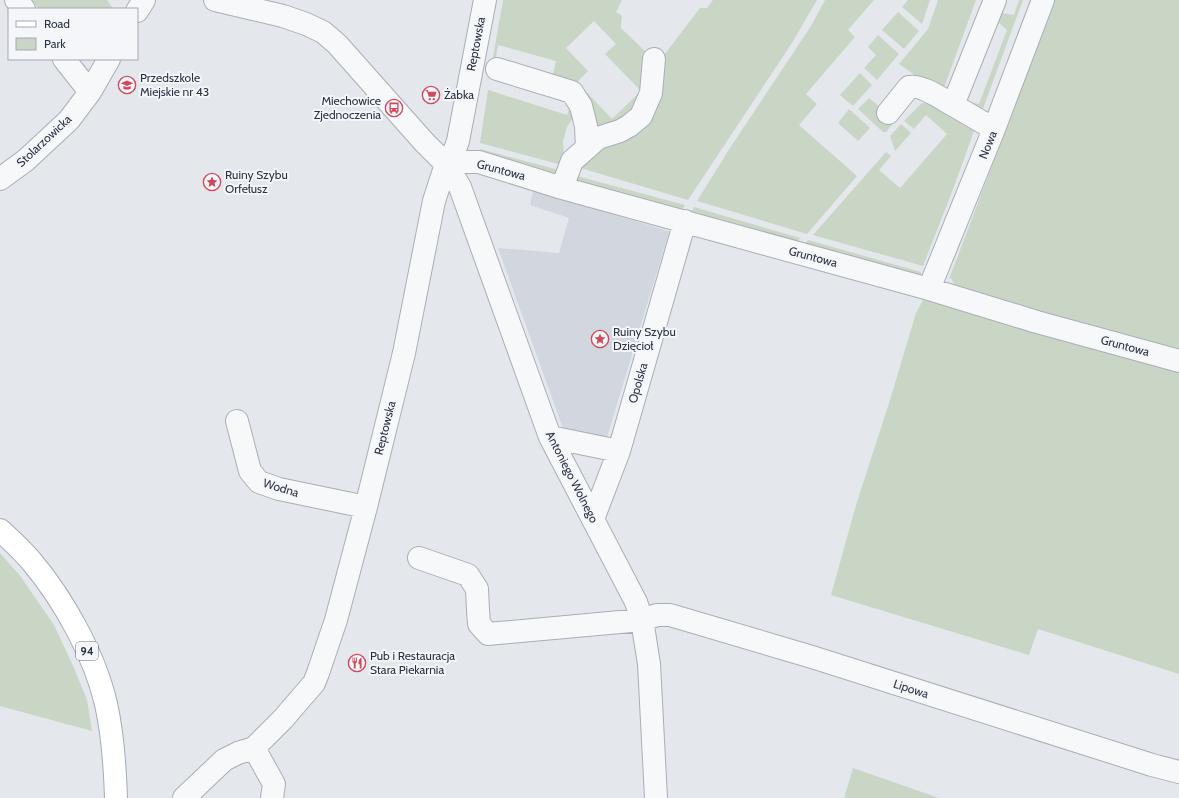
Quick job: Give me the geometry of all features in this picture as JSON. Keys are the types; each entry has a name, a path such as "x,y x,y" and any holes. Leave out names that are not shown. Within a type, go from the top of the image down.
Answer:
{"main road":[{"name":"94","path":"0,530 32,562 70,615 84,643 96,672 106,703 113,739 116,798"}],"street":[{"path":"16,0 23,8"},
{"path":"138,9 144,0"},
{"name":"Antoniego Wolnego","path":"215,0 283,16 323,32 337,44 454,174 550,436 636,602 642,620 649,664 656,798"},
{"name":"Reptowska","path":"184,798 224,760 238,753 254,748 283,719 314,683 316,678 336,620 366,507 404,353 434,201 446,164 454,152 458,141 485,0"},
{"path":"953,105 995,0"},
{"name":"Nowa","path":"929,289 994,129 1043,0"},
{"path":"65,60 90,92"},
{"name":"Stolarzowicka","path":"0,179 26,160 69,120 90,92 108,60"},
{"path":"562,188 572,161 598,138 620,131 641,116 651,93 654,60"},
{"path":"497,69 572,92 581,106 586,126 587,148"},
{"path":"888,113 909,87 913,86 932,93 994,129"},
{"name":"Gruntowa","path":"446,164 479,162 562,188 929,289 1037,322 1179,361"},
{"name":"Opolska","path":"593,519 618,452 685,221"},
{"name":"Wodna","path":"237,421 250,471 259,482 279,490 366,507"},
{"path":"550,436 618,452"},
{"name":"Lipowa","path":"419,558 468,575 477,589 479,624 488,634 642,620 657,615 670,615 812,657 1152,765 1179,772"},
{"path":"254,748 274,784 272,798"}],"shaded area":[{"path":"533,190 669,232 605,444 564,431 498,248 559,253 569,218 530,205"}],"green space":[{"path":"32,0 107,0 112,8 38,8"},
{"path":"503,0 622,0 616,12 622,16 621,28 648,54 638,112 603,130 595,125 552,78 556,61 498,45 495,63 492,63","holes":["594,21 616,44 605,54 641,91 612,119 577,82 588,71 566,48"]},
{"path":"713,0 817,0 792,43 688,200 574,166 625,133 661,59 700,8 707,8"},
{"path":"825,0 874,0 848,30 855,37 806,94 817,104 799,125 857,176 807,234 697,201 730,148 811,26"},
{"path":"908,0 930,0 922,24 902,7"},
{"path":"938,0 976,0 945,85 941,92 899,64 928,29"},
{"path":"1019,0 1023,0 981,114 970,106 970,102 979,104 1007,30 998,22 1001,13 1014,15"},
{"path":"1030,0 1035,0 993,109 988,112"},
{"path":"1055,0 1179,0 1179,354 955,286 951,278 949,279"},
{"path":"898,12 919,31 904,49 882,30"},
{"path":"878,35 899,54 877,80 864,68 876,55 868,47"},
{"path":"860,73 872,85 853,106 840,95"},
{"path":"488,90 567,115 572,100 575,115 567,127 563,141 564,155 562,165 480,143"},
{"path":"869,98 896,120 886,132 883,132 858,109"},
{"path":"922,103 927,103 974,131 923,266 813,235 886,152 891,156 879,170 900,188 947,134 926,115 914,129 904,121"},
{"path":"849,109 870,128 858,141 838,123"},
{"path":"901,124 911,133 895,151 890,136"},
{"path":"480,149 559,170 552,175 482,155"},
{"path":"573,175 685,205 681,212 578,183"},
{"path":"694,207 800,238 795,244 690,214"},
{"path":"808,240 921,272 921,275 918,277 804,246"},
{"path":"929,289 1179,361 1179,674 1038,629 1029,655 831,595 856,505 916,313"},
{"path":"0,553 21,577 54,625 87,700 92,731 0,706"},
{"path":"853,768 939,798 844,798"}],"place":[{"name":"Przedszkole Miejskie nr 43","path":"127,85"},
{"name":"Żabka","path":"431,95"},
{"name":"Miechowice Zjednoczenia","path":"394,108"},
{"name":"Ruiny Szybu Orfełusz","path":"212,182"},
{"name":"Ruiny Szybu Dzięcioł","path":"600,339"},
{"name":"Pub i Restauracja Stara Piekarnia","path":"357,663"}]}
